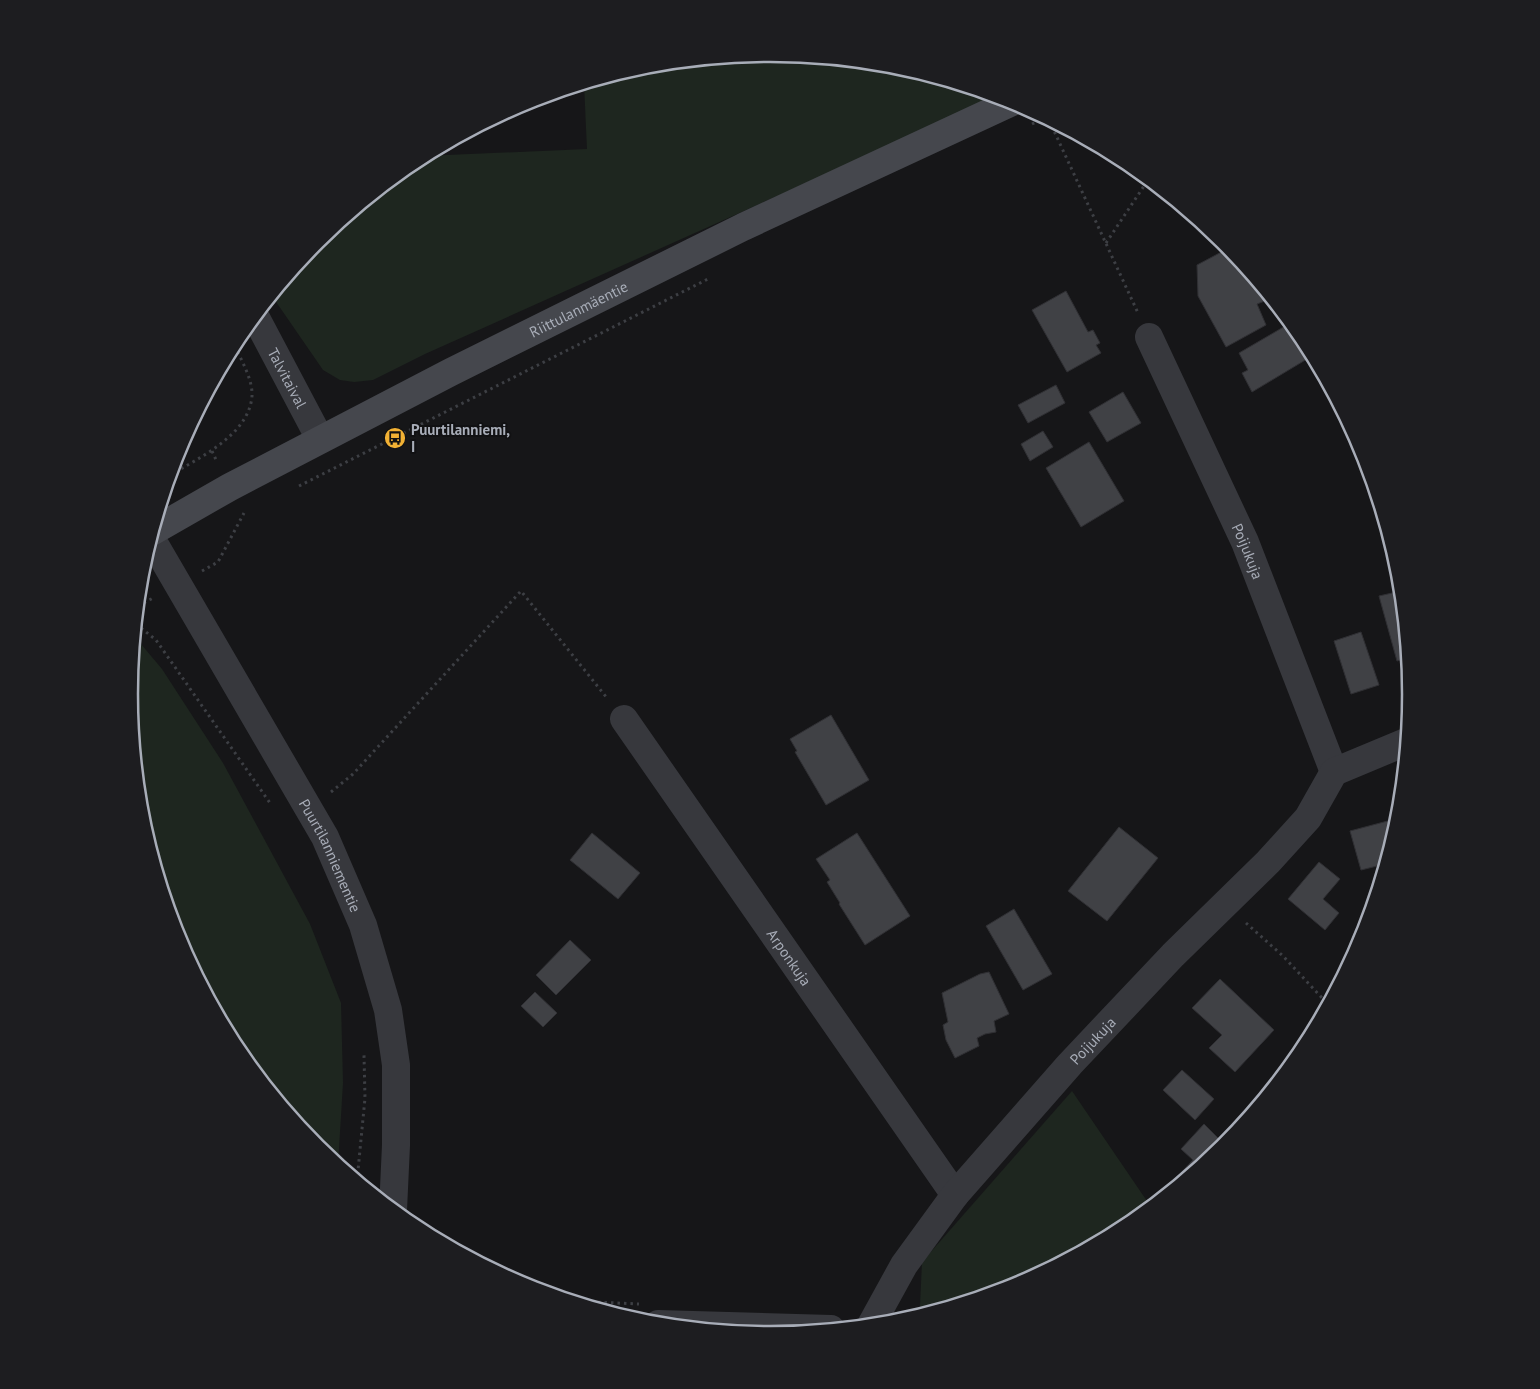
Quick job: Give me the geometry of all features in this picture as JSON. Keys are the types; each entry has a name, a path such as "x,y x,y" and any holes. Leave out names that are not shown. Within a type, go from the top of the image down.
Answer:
{"street":[{"name":"Riittulanmäentie","path":"162,525 320,439 451,372 743,227 1001,107"},
{"name":"Talvitaival","path":"259,324 320,439"},
{"name":"Poijukuja","path":"876,1317 904,1265 955,1195 1070,1064 1173,956 1268,862 1308,818 1334,772 1246,542 1149,337"},
{"name":"Puurtilanniementie","path":"156,547 325,837 363,925 388,1010 396,1065 396,1145 393,1202"},
{"name":"Arponkuja","path":"624,719 955,1195"},
{"path":"1334,772 1400,744"}],"path":[{"path":"1027,126 1036,122"},
{"path":"1054,130 1149,337"},
{"path":"1106,243 1144,185"},
{"path":"298,486 714,276"},
{"path":"180,469 212,451 235,431 246,416 252,396 247,371 238,354"},
{"path":"145,602 218,562 245,511 230,487 212,451"},
{"path":"310,810 353,774 522,591 624,719"},
{"path":"141,628 156,640 271,805"},
{"path":"1225,904 1282,956 1323,999"},
{"path":"358,1174 365,1098 364,1049"}],"shaded area":[{"path":"770,62 852,68 934,84 988,102 425,354 373,380 354,382 340,380 323,370 276,302 323,248 353,219 385,193 441,155 587,149 584,91 647,75 688,68"},
{"path":"140,643 162,669 223,763 310,924 341,1003 343,1083 339,1156 295,1111 269,1079 245,1046 203,974 172,898 150,818 139,736"},
{"path":"1072,1091 1147,1201 1086,1242 1050,1261 973,1293 921,1308 922,1262"}],"building":[{"path":"1221,252 1264,301 1257,304 1266,325 1226,347 1198,296 1197,265"},
{"path":"1066,291 1088,332 1093,330 1100,343 1096,345 1101,353 1067,372 1032,310"},
{"path":"1283,327 1305,360 1252,392 1242,373 1248,370 1239,353"},
{"path":"1056,385 1065,403 1028,423 1018,405"},
{"path":"1123,392 1141,423 1107,442 1089,412"},
{"path":"1043,431 1053,447 1030,461 1021,444"},
{"path":"1089,442 1124,501 1081,527 1046,468"},
{"path":"1394,593 1401,660 1397,661 1379,596"},
{"path":"1361,632 1379,685 1351,694 1334,641"},
{"path":"831,715 869,780 826,805 795,752 797,751 790,739"},
{"path":"1389,821 1378,866 1361,870 1350,831"},
{"path":"1119,827 1158,858 1107,921 1068,891"},
{"path":"592,833 640,873 618,899 570,860"},
{"path":"857,833 910,916 865,945 839,904 827,882 830,880 816,859"},
{"path":"1319,862 1340,879 1323,899 1339,913 1325,930 1288,899"},
{"path":"1014,909 1052,974 1023,990 986,926"},
{"path":"570,940 591,960 556,995 536,975"},
{"path":"989,972 1009,1014 994,1021 996,1032 977,1038 979,1046 955,1058 946,1040 943,1025 948,1022 942,993 980,974"},
{"path":"1220,979 1274,1030 1235,1072 1209,1048 1222,1035 1192,1008"},
{"path":"535,992 557,1013 543,1027 521,1006"},
{"path":"1182,1070 1214,1099 1195,1120 1163,1090"},
{"path":"1204,1124 1219,1139 1178,1178 1193,1160 1181,1149"}],"place":[{"name":"Puurtilanniemi, I","path":"395,438"}]}
